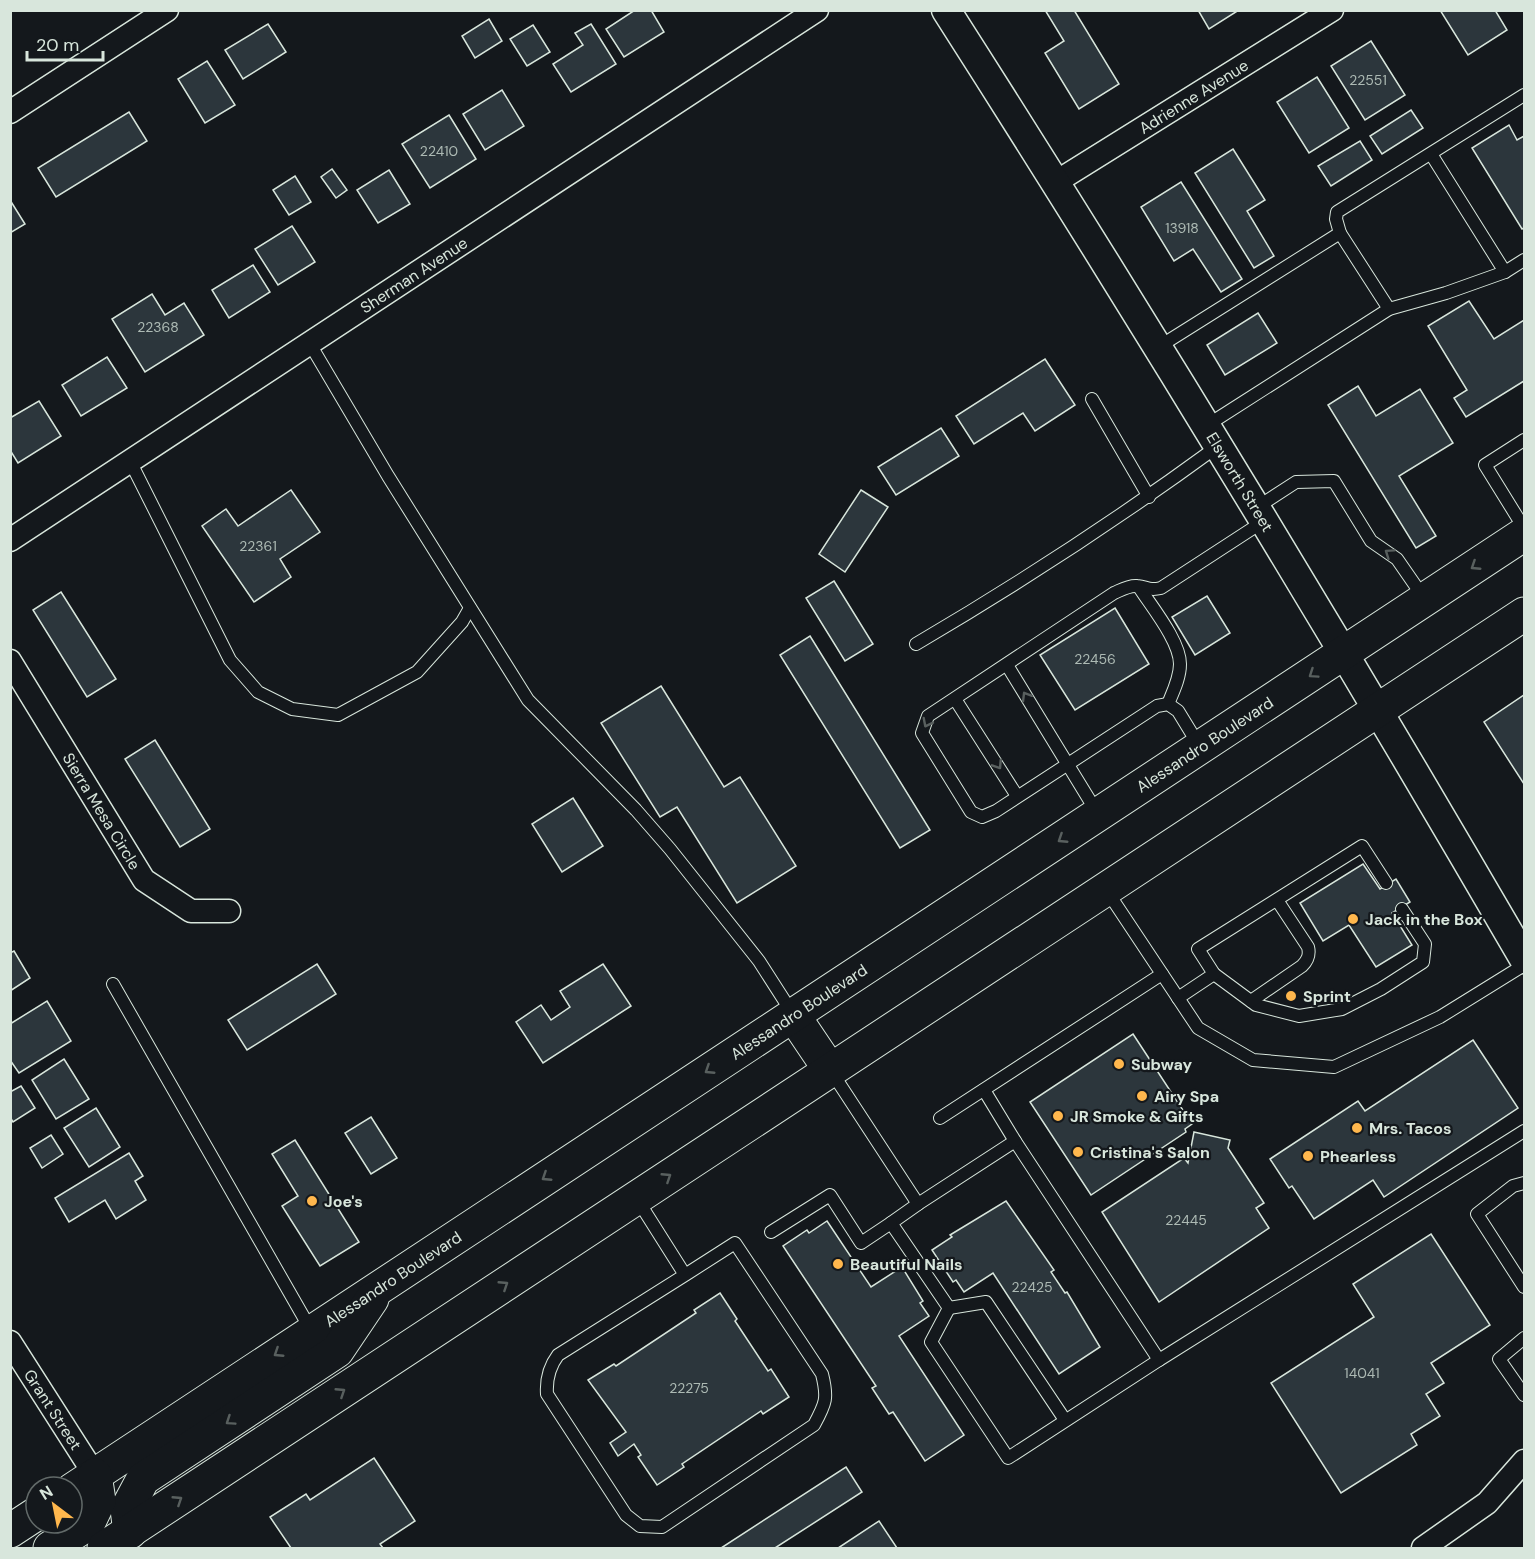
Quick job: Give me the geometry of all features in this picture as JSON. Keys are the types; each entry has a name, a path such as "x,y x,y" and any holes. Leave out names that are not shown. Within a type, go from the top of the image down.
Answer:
{"main road":[{"name":"Alessandro Boulevard","path":"84,1482 1524,534"},
{"path":"124,1543 636,1198 1524,614"},
{"path":"794,1015 830,1070"},
{"path":"124,1543 127,1509 144,1479 337,1351 380,1287"},
{"path":"84,1484 99,1501 88,1524 84,1527"},
{"path":"10,1531 24,1522"},
{"path":"50,1548 71,1535"}],"street":[{"path":"10,112 166,10"},
{"name":"Sherman Avenue","path":"10,540 818,10"},
{"name":"Elsworth Street","path":"946,10 1056,182 1380,710 1524,959"},
{"name":"Adrienne Avenue","path":"1056,182 1322,13"},
{"name":"Sierra Mesa Circle","path":"10,661 144,880 191,911 229,912"},
{"name":"Grant Street","path":"10,1342 79,1475"},
{"path":"1423,1548 1487,1503 1524,1461"}],"lane":[{"path":"1389,309 1340,233 1336,219 1337,212 1524,95"},
{"path":"1431,154 1505,272"},
{"path":"1157,348 1340,233"},
{"path":"916,644 983,604 1149,496 1212,436 1389,309 1446,293 1505,272 1524,260"},
{"path":"310,344 528,700 636,810 670,849 759,961 794,1015"},
{"path":"1092,399 1149,496"},
{"path":"1524,440 1485,465 1524,528"},
{"path":"130,461 230,660 258,692 292,709 338,715 417,672 462,622 470,608"},
{"path":"1201,748 1178,711 1168,704 1157,706 982,818 971,812 922,733 928,716 1114,593 1128,587 1138,586 1149,591 1161,588 1260,514 1296,482 1334,481 1371,541 1397,559 1425,598"},
{"path":"1138,586 1172,637 1180,663 1176,685 1168,704"},
{"path":"1007,665 1099,815"},
{"path":"955,699 1017,796"},
{"path":"1386,883 1362,846 1198,949 1214,974 1256,1005 1299,1016 1342,1009 1381,989 1423,962 1425,945 1402,909"},
{"path":"1106,890 1198,1028 1253,1060 1334,1067 1440,1017 1524,965"},
{"path":"1251,1001 1302,966 1309,953 1308,947 1277,900"},
{"path":"940,1118 1162,974"},
{"path":"1178,998 1214,974"},
{"path":"112,984 312,1331"},
{"path":"830,1070 918,1204"},
{"path":"984,1090 1159,1360"},
{"path":"949,1308 931,1342 1008,1458 1159,1360 1524,1131"},
{"path":"771,1232 830,1195 861,1243 1015,1141"},
{"path":"1524,1183 1513,1186 1477,1214 1524,1287"},
{"path":"636,1198 685,1275"},
{"path":"891,1223 949,1308"},
{"path":"735,1243 822,1374 827,1393 814,1425 662,1527 640,1526 626,1515 547,1394 546,1381 552,1363 558,1355 685,1275 735,1243"},
{"path":"949,1308 986,1302 1065,1420"},
{"path":"1524,1338 1499,1359 1524,1395"}],"building":[{"path":"635,10 651,10 664,32 624,57 606,29"},
{"path":"1045,10 1074,10 1119,84 1079,109 1045,53 1064,41"},
{"path":"1198,10 1239,10 1209,29"},
{"path":"1440,10 1495,10 1507,30 1468,55"},
{"path":"489,19 502,41 475,58 462,36"},
{"path":"268,24 286,52 243,79 225,50"},
{"path":"591,24 616,64 571,92 553,64 583,45 575,33"},
{"path":"533,25 550,52 527,66 510,39"},
{"path":"1371,41 1405,95 1365,120 1331,66"},
{"path":"207,61 235,105 205,123 178,79"},
{"path":"1317,77 1349,128 1309,153 1277,102"},
{"path":"502,90 524,126 485,150 463,114"},
{"path":"1411,110 1423,128 1382,154 1370,136"},
{"path":"129,112 147,141 56,197 38,168"},
{"path":"449,115 476,159 430,188 402,144"},
{"path":"1509,125 1517,140 1524,136 1524,228 1522,229 1472,148"},
{"path":"1360,141 1372,160 1331,186 1318,166"},
{"path":"1233,149 1265,200 1247,211 1274,256 1254,268 1195,173"},
{"path":"332,169 347,190 336,198 321,177"},
{"path":"389,170 410,204 378,223 357,190"},
{"path":"295,176 311,202 289,215 273,190"},
{"path":"1181,182 1242,279 1221,292 1193,249 1174,261 1141,207"},
{"path":"10,200 25,224 10,233"},
{"path":"292,226 315,262 278,285 255,249"},
{"path":"253,265 270,292 229,318 212,290"},
{"path":"152,294 165,315 184,303 204,335 145,372 112,319"},
{"path":"1469,301 1494,339 1524,320 1524,381 1466,417 1454,398 1467,390 1428,326"},
{"path":"1258,313 1277,343 1225,375 1207,345"},
{"path":"107,357 127,388 81,416 62,385"},
{"path":"1045,359 1075,405 1035,431 1023,413 974,444 956,416"},
{"path":"1358,386 1376,416 1420,389 1453,443 1399,476 1436,536 1416,548 1328,405"},
{"path":"39,401 61,436 18,463 10,450 10,418"},
{"path":"941,428 959,456 896,495 878,467"},
{"path":"291,490 320,532 280,559 291,577 254,602 202,526 226,509 238,526"},
{"path":"861,490 888,507 845,572 819,554"},
{"path":"834,581 873,644 845,661 806,598"},
{"path":"61,592 116,679 87,697 33,610"},
{"path":"1207,596 1230,633 1195,655 1172,617"},
{"path":"1115,608 1149,664 1075,710 1040,655"},
{"path":"810,636 930,830 900,848 780,655"},
{"path":"661,686 724,787 740,777 796,866 737,903 677,807 660,817 601,723"},
{"path":"1524,695 1524,784 1484,722"},
{"path":"155,740 210,829 180,847 125,759"},
{"path":"573,798 603,846 562,872 532,824"},
{"name":"Jack in the Box","path":"1363,864 1380,889 1396,879 1410,902 1392,913 1412,945 1376,967 1349,925 1323,941 1300,903"},
{"path":"14,951 30,978 10,991 10,953"},
{"path":"317,964 336,994 247,1050 228,1020"},
{"path":"603,964 631,1006 543,1063 516,1022 541,1005 551,1020 570,1007 560,991"},
{"path":"47,1001 71,1041 19,1073 10,1060 10,1024"},
{"path":"1133,1034 1192,1124 1185,1129 1186,1132 1091,1195 1030,1102"},
{"path":"1473,1040 1518,1108 1384,1197 1373,1180 1314,1219 1292,1186 1289,1188 1270,1159 1358,1101 1365,1111"},
{"path":"64,1059 89,1099 56,1119 32,1080"},
{"path":"21,1086 35,1108 13,1122 10,1117 10,1092"},
{"path":"96,1108 120,1147 89,1167 64,1128"},
{"path":"371,1117 397,1158 371,1174 345,1133"},
{"path":"1194,1132 1230,1140 1228,1148 1264,1203 1256,1208 1269,1228 1159,1302 1102,1212 1184,1158 1188,1163"},
{"path":"51,1135 63,1154 42,1168 30,1148"},
{"name":"Joe's","path":"295,1140 359,1242 320,1266 282,1206 298,1196 272,1154"},
{"path":"129,1153 143,1176 135,1181 146,1200 116,1219 105,1200 69,1222 55,1198"},
{"path":"1006,1201 1054,1270 1051,1272 1065,1293 1067,1292 1100,1347 1059,1374 993,1273 964,1292 956,1280 953,1282 932,1250 952,1237 950,1235"},
{"path":"827,1221 871,1287 902,1267 923,1301 920,1303 929,1316 899,1336 964,1435 925,1461 893,1412 889,1414 872,1388 876,1386 783,1246 807,1230 809,1233"},
{"path":"1431,1234 1490,1325 1431,1363 1444,1383 1426,1394 1440,1416 1411,1434 1417,1445 1341,1493 1271,1383 1374,1317 1353,1284"},
{"path":"720,1293 737,1319 735,1321 768,1371 771,1369 789,1397 763,1414 761,1411 682,1464 684,1467 657,1485 638,1457 641,1455 634,1444 618,1456 610,1443 626,1432 588,1380 614,1364 616,1366 696,1313 694,1310"},
{"path":"374,1458 415,1521 380,1544 383,1548 291,1548 270,1517 306,1494 310,1500"},
{"path":"846,1467 862,1492 775,1548 721,1548"},
{"path":"879,1521 897,1548 838,1548"}],"place":[{"name":"Jack in the Box","path":"1353,919"},
{"name":"Sprint","path":"1291,996"},
{"name":"Subway","path":"1119,1064"},
{"name":"Airy Spa","path":"1142,1096"},
{"name":"JR Smoke & Gifts","path":"1058,1116"},
{"name":"Mrs. Tacos","path":"1357,1128"},
{"name":"Cristina's Salon","path":"1078,1152"},
{"name":"Phearless","path":"1308,1156"},
{"name":"Joe's","path":"312,1201"},
{"name":"Beautiful Nails","path":"838,1264"}]}
